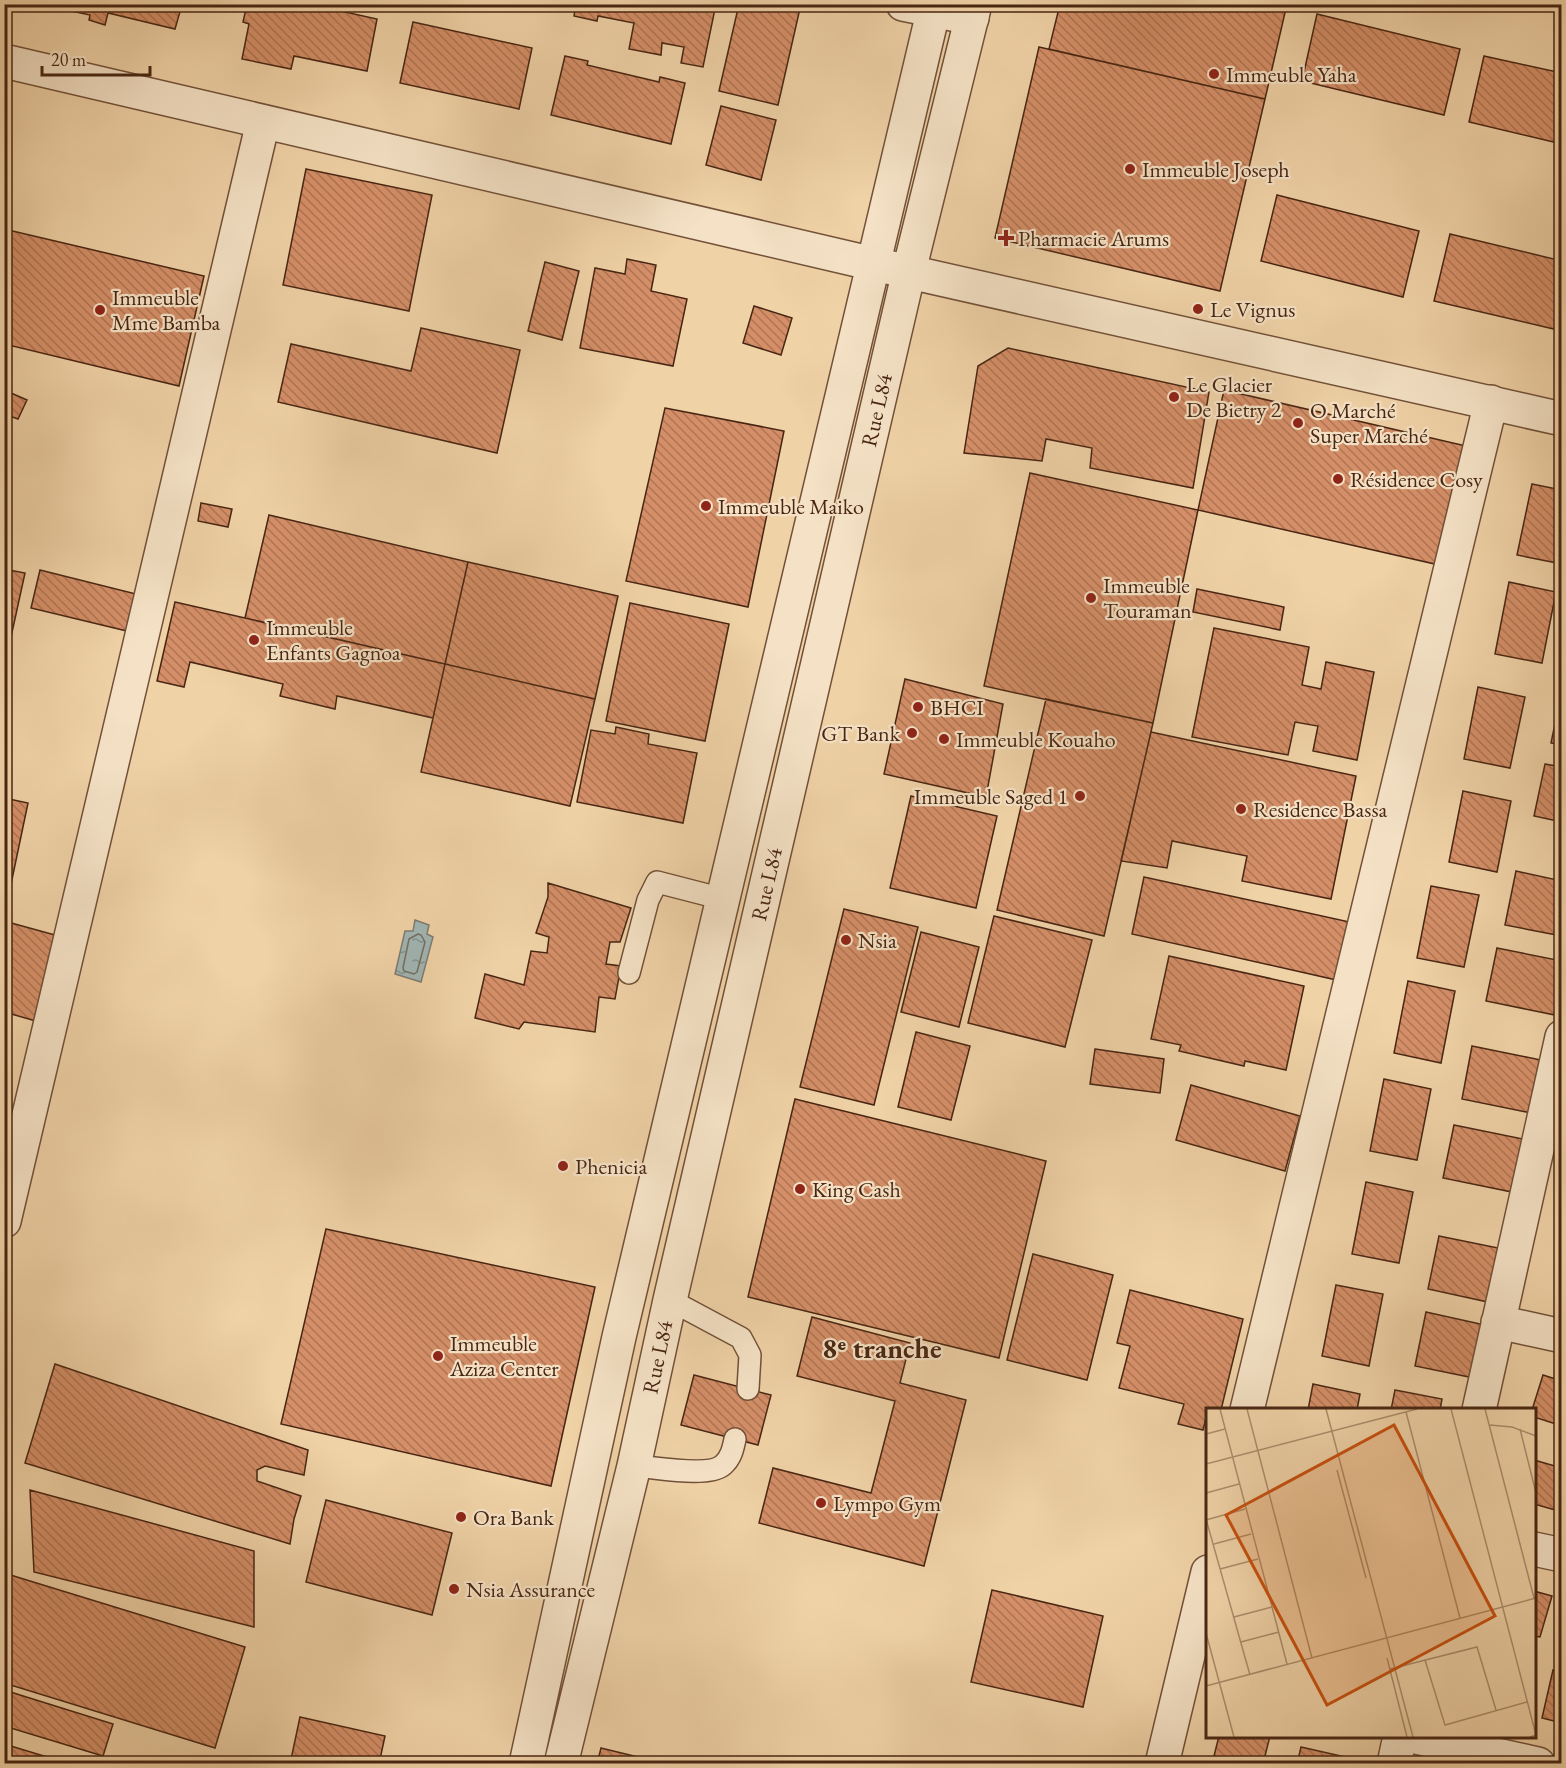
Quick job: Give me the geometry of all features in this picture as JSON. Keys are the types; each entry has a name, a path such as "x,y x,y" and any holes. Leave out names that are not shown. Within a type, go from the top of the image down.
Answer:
{"street":[{"path":"924,7 973,11"},
{"name":"Rue L84","path":"526,1764 621,1326 874,264 924,7"},
{"name":"Rue L84","path":"561,1764 634,1466 670,1300 909,271 973,11"},
{"path":"4,61 874,264 1562,418"},
{"path":"4,1221 263,122"},
{"path":"1247,1408 1491,402"},
{"path":"1479,1408 1562,1037"},
{"path":"1498,1322 1562,1336"},
{"path":"1536,1549 1562,1555"},
{"path":"1162,1764 1206,1580"},
{"path":"1394,1764 1400,1738"},
{"path":"1416,1738 1538,1764"}],"lane":[{"path":"630,973 648,900 657,882 723,899"},
{"path":"670,1300 741,1338 750,1355 748,1389"},
{"path":"634,1466 709,1472 722,1466 731,1455 735,1439"}],"water":[{"path":"415,920 429,925 427,934 433,937 421,982 395,974 405,931 413,931"}],"building":[{"path":"58,4 190,4 189,9 181,8 175,29 108,13 105,25 89,20 90,15 57,8"},
{"path":"247,4 309,4 377,19 367,71 294,56 291,69 242,59 249,24 243,22"},
{"path":"576,4 716,4 703,67 681,63 684,47 662,43 661,55 629,49 634,23 598,16 597,21 574,16"},
{"path":"739,4 801,4 778,105 719,91"},
{"name":"Immeuble Yaha","path":"1060,4 1287,4 1265,99 1049,49"},
{"path":"1317,14 1460,49 1444,115 1302,81"},
{"path":"413,22 532,48 519,109 400,83"},
{"name":"Immeuble Joseph","path":"1039,47 1265,99 1220,291 995,238"},
{"path":"565,56 588,61 587,65 659,82 660,77 685,83 671,144 551,115"},
{"path":"1484,56 1562,73 1562,144 1469,122"},
{"path":"721,106 776,120 761,180 706,165"},
{"path":"306,169 432,195 409,311 283,285"},
{"path":"1277,195 1419,231 1403,297 1261,261"},
{"name":"Immeuble Mme Bamba","path":"4,229 204,276 179,386 4,344"},
{"path":"1450,234 1562,261 1562,331 1434,301"},
{"path":"627,259 656,265 651,291 687,299 673,366 580,348 595,268 625,274"},
{"path":"545,262 579,271 562,340 528,331"},
{"path":"754,306 792,318 781,355 743,343"},
{"path":"421,328 520,350 497,453 278,402 291,344 411,371"},
{"path":"1008,348 1209,392 1193,488 1090,468 1092,448 1046,439 1042,461 964,453 978,366"},
{"path":"4,390 27,400 18,419 4,414"},
{"name":"Résidence Cosy","path":"1224,390 1479,449 1448,567 1198,510"},
{"name":"Immeuble Maiko","path":"665,408 784,431 748,607 626,581"},
{"name":"Immeuble Touraman","path":"1030,473 1198,510 1153,723 984,686"},
{"path":"1532,484 1562,490 1562,564 1517,555"},
{"path":"201,503 232,509 228,527 198,521"},
{"path":"269,515 468,562 445,664 245,618"},
{"path":"468,562 618,596 595,699 445,664"},
{"path":"4,569 25,573 4,669"},
{"path":"40,570 136,594 127,631 31,608"},
{"path":"1509,582 1556,592 1542,663 1495,654"},
{"path":"1197,589 1284,607 1280,630 1193,612"},
{"name":"Immeuble Enfants Gagnoa","path":"175,602 445,664 433,718 337,696 335,709 280,696 283,684 190,662 184,687 157,681"},
{"path":"630,603 729,624 705,741 606,721"},
{"path":"1214,628 1309,647 1302,685 1321,689 1326,662 1374,672 1357,760 1313,751 1318,726 1295,722 1288,755 1192,737"},
{"path":"445,664 595,699 570,806 421,772"},
{"name":"Immeuble Kouaho","path":"905,679 1003,704 986,797 884,774"},
{"path":"1478,687 1525,697 1510,768 1464,759"},
{"path":"1562,690 1562,745 1551,743"},
{"name":"Immeuble Saged 1","path":"1046,699 1153,723 1104,936 997,910"},
{"path":"616,727 649,734 648,744 697,753 683,823 577,802 591,730 615,734"},
{"name":"Residence Bassa","path":"1151,732 1356,776 1331,899 1242,881 1247,856 1172,841 1167,868 1121,861"},
{"path":"1545,764 1562,767 1562,822 1534,816"},
{"path":"4,790 11,792 9,799 28,803 10,889 4,887"},
{"path":"1463,791 1511,801 1497,872 1449,862"},
{"path":"911,796 997,816 976,908 890,888"},
{"path":"1516,871 1562,881 1562,936 1505,925"},
{"path":"1144,877 1354,923 1341,981 1132,934"},
{"path":"548,883 631,908 620,942 610,942 606,964 621,966 615,999 599,997 595,1032 524,1022 519,1029 475,1018 485,974 524,985 531,951 547,953 549,937 536,933 548,897"},
{"path":"1431,886 1479,895 1464,967 1417,958"},
{"path":"844,909 918,927 874,1105 800,1087"},
{"path":"994,916 1092,940 1065,1047 968,1023"},
{"path":"4,921 66,938 43,1023 4,1012"},
{"path":"921,932 979,947 959,1027 901,1012"},
{"path":"1497,948 1562,961 1562,983 1555,1015 1486,1001"},
{"path":"1169,956 1304,986 1286,1070 1245,1061 1244,1066 1179,1051 1181,1045 1151,1039"},
{"path":"1408,981 1455,991 1441,1063 1394,1053"},
{"path":"916,1032 970,1046 951,1120 898,1107"},
{"path":"1472,1046 1541,1060 1531,1113 1462,1099"},
{"path":"1095,1049 1164,1059 1160,1093 1090,1084"},
{"path":"1384,1079 1431,1089 1417,1160 1370,1151"},
{"path":"1191,1085 1300,1116 1285,1171 1176,1140"},
{"path":"795,1099 1046,1161 999,1358 748,1297"},
{"path":"1454,1125 1523,1139 1512,1192 1443,1178"},
{"path":"1366,1182 1413,1192 1399,1263 1352,1254"},
{"name":"Immeuble Aziza Center","path":"326,1229 595,1287 551,1486 281,1424"},
{"path":"1439,1236 1508,1250 1497,1304 1428,1289"},
{"path":"1033,1254 1113,1275 1087,1380 1007,1360"},
{"path":"1336,1285 1383,1294 1369,1366 1322,1356"},
{"path":"1130,1290 1243,1319 1221,1408 1206,1408 1203,1430 1178,1424 1184,1404 1119,1388 1130,1346 1117,1343"},
{"path":"1426,1312 1494,1327 1484,1380 1415,1366"},
{"path":"812,1317 910,1343 900,1383 966,1400 924,1566 759,1523 773,1468 871,1493 895,1401 797,1376"},
{"path":"55,1364 308,1450 304,1475 265,1466 257,1470 257,1481 301,1496 290,1544 25,1463"},
{"path":"694,1375 771,1395 758,1445 681,1425"},
{"path":"1543,1375 1562,1381 1562,1426 1536,1418 1536,1408 1533,1408"},
{"path":"1313,1384 1360,1394 1357,1408 1308,1408"},
{"path":"1395,1390 1442,1399 1440,1408 1391,1408"},
{"path":"1536,1461 1562,1468 1562,1512 1536,1505"},
{"path":"30,1490 254,1551 254,1627 34,1572"},
{"path":"326,1500 452,1533 432,1615 306,1582"},
{"path":"4,1573 245,1647 215,1748 4,1683"},
{"path":"992,1590 1103,1616 1083,1707 971,1682"},
{"path":"1536,1592 1552,1596 1540,1637 1536,1636"},
{"path":"1553,1670 1562,1672 1562,1723 1542,1718"},
{"path":"4,1690 113,1724 103,1756 4,1726"},
{"path":"300,1717 385,1736 379,1764 290,1764"},
{"path":"1218,1738 1270,1738 1263,1764 1244,1764 1214,1756"},
{"path":"4,1744 54,1759 53,1764 4,1764"},
{"path":"1301,1747 1350,1758 1349,1764 1297,1764"},
{"path":"601,1748 605,1749 667,1764 597,1764"}],"place":[{"name":"Immeuble Yaha","path":"1214,74"},
{"name":"Immeuble Joseph","path":"1130,169"},
{"name":"Pharmacie Arums","path":"1006,238"},
{"name":"Le Vignus","path":"1198,309"},
{"name":"Immeuble Mme Bamba","path":"100,310"},
{"name":"Le Glacier De Bietry 2","path":"1174,397"},
{"name":"O Marché Super Marché","path":"1298,423"},
{"name":"Résidence Cosy","path":"1338,479"},
{"name":"Immeuble Maiko","path":"706,506"},
{"name":"Immeuble Touraman","path":"1091,598"},
{"name":"Immeuble Enfants Gagnoa","path":"254,640"},
{"name":"BHCI","path":"918,707"},
{"name":"GT Bank","path":"912,733"},
{"name":"Immeuble Kouaho","path":"944,739"},
{"name":"Immeuble Saged 1","path":"1080,796"},
{"name":"Residence Bassa","path":"1241,809"},
{"name":"Nsia","path":"846,940"},
{"name":"Phenicia","path":"563,1166"},
{"name":"King Cash","path":"800,1189"},
{"name":"Immeuble Aziza Center","path":"438,1356"},
{"name":"Lympo Gym","path":"821,1503"},
{"name":"Ora Bank","path":"461,1517"},
{"name":"Nsia Assurance","path":"454,1589"}],"district":[{"name":"8ᵉ tranche","path":"882,1348"}]}
